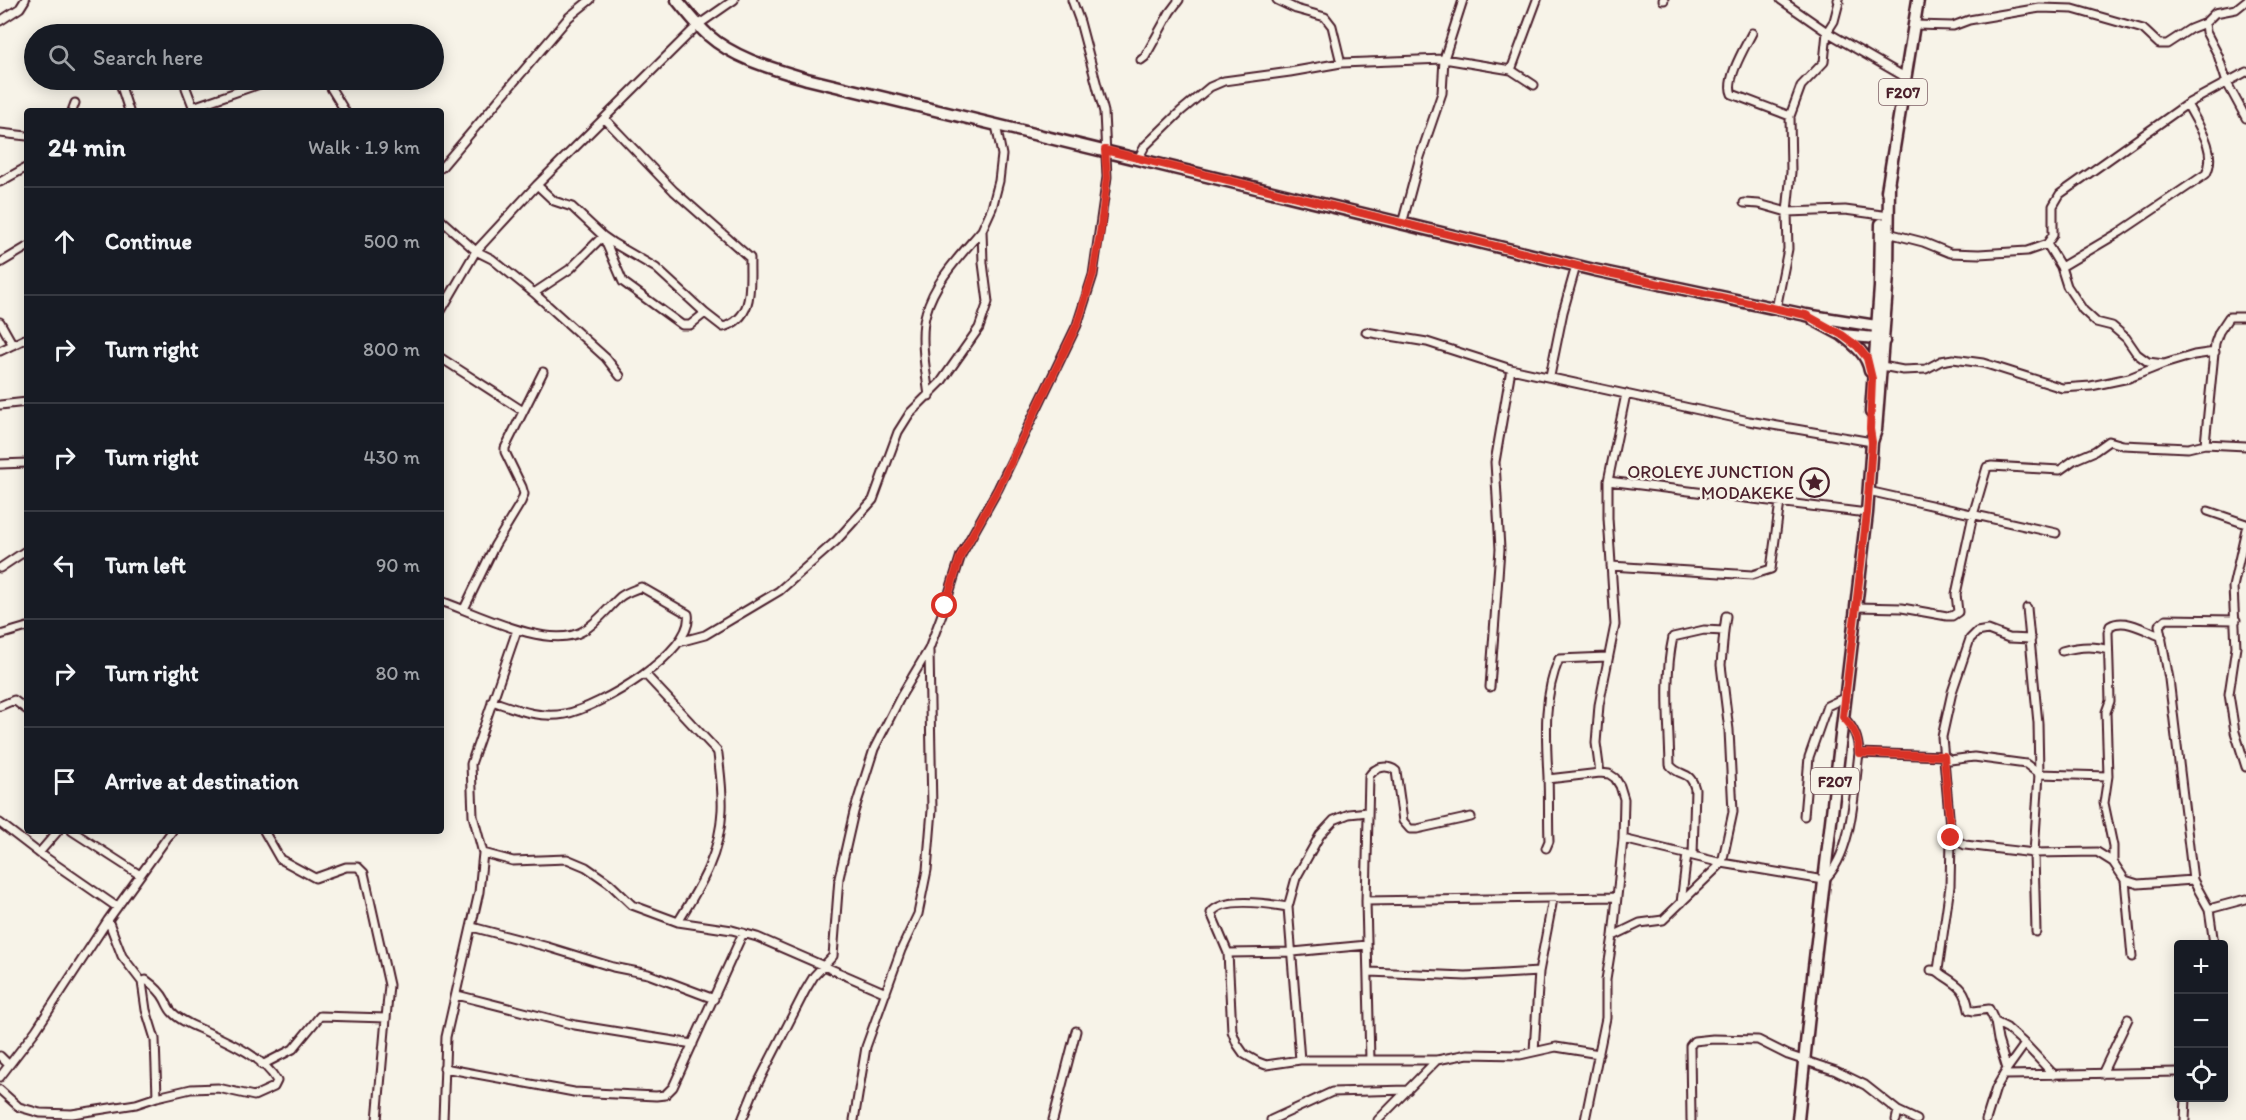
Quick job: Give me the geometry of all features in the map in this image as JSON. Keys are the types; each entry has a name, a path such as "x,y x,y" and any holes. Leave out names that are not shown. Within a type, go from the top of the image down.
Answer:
{"main road":[{"path":"677,0 709,36 725,47 759,64 807,79 1576,266 1806,315 1857,322 1880,334"},
{"name":"F207","path":"1872,442 1876,430 1882,366 1880,286 1882,215 1918,0"},
{"name":"F207","path":"1798,1120 1867,513 1872,442 1870,429 1872,379 1880,334 1888,233 1889,184"},
{"path":"1857,322 1874,307 1880,286"},
{"path":"1806,315 1857,346 1867,358 1872,379"},
{"path":"1842,335 1880,334"}],"street":[{"path":"0,21 20,8 25,0"},
{"path":"444,164 569,16 590,0"},
{"path":"742,1120 753,1093 805,991 814,976 832,956 839,878 854,812 874,749 901,696 929,649 961,555 998,489 1077,325 1093,274 1107,177 1104,112 1072,0"},
{"path":"1141,60 1179,0"},
{"path":"1277,0 1296,9 1325,17 1332,26 1341,63"},
{"path":"1402,224 1420,157 1442,93 1444,59 1463,0"},
{"path":"1511,70 1537,0"},
{"path":"1780,0 1827,32 1905,77"},
{"path":"1776,309 1788,249 1787,212 1791,172 1790,116 1801,86 1824,62 1827,32 1834,21 1838,0"},
{"path":"1915,25 1953,26 1969,20 2041,4 2073,9 2130,24 2143,29 2159,44 2167,44 2190,29 2205,23 2215,13 2236,9 2246,0"},
{"path":"444,306 476,251 537,185 698,25 730,1"},
{"path":"2205,23 2206,32 2218,56 2227,83 2246,118"},
{"path":"1752,33 1730,82 1730,91 1732,94 1790,116"},
{"path":"1138,159 1144,147 1156,134 1196,97 1224,81 1341,63 1444,59 1511,70 1534,85"},
{"path":"1888,233 1923,242 1950,253 2027,251 2047,244 2053,235 2053,206 2060,194 2187,104 2246,72"},
{"path":"122,90 128,108"},
{"path":"187,90 194,108"},
{"path":"197,108 244,90"},
{"path":"332,90 343,108"},
{"path":"2061,267 2120,232 2206,174 2210,166 2209,149 2203,132 2187,104"},
{"path":"537,185 554,201 572,207 603,236 656,268 723,327 737,319 749,304 750,258 674,192 605,119"},
{"path":"929,396 923,355 926,314 946,272 982,230 992,208 999,181 1002,155 996,125"},
{"path":"0,133 24,136"},
{"path":"0,182 24,169"},
{"path":"1744,203 1759,204 1787,212 1845,210 1882,215"},
{"path":"444,223 476,251 492,260 534,294 606,358 620,376"},
{"path":"679,642 705,635 780,591 836,541 873,500 898,432 910,413 929,396 980,328 988,302 982,230"},
{"path":"603,236 623,282 682,325 690,325 705,313"},
{"path":"534,294 570,270 603,236"},
{"path":"2047,244 2061,267 2067,286 2083,310 2096,322 2112,326 2126,338 2137,354 2148,362 2164,364"},
{"path":"0,263 24,249"},
{"path":"1550,376 1563,312 1576,266"},
{"path":"2205,444 2219,332 2229,317 2246,317"},
{"path":"0,322 13,345"},
{"path":"1366,332 1427,342 1511,369 1749,421 1872,442"},
{"path":"0,351 24,340"},
{"path":"1882,366 1903,370 1926,369 1953,358 1983,363 2062,388 2091,386 2129,378 2164,364 2194,355 2215,352"},
{"path":"444,360 523,411"},
{"path":"1490,687 1500,549 1495,462 1511,369"},
{"path":"464,609 495,545 521,502 522,487 505,452 543,372"},
{"path":"1600,773 1596,744 1599,705 1615,625 1608,481 1626,394"},
{"path":"0,405 24,402"},
{"path":"1856,607 1872,609 1886,606 1947,616 1958,612 1956,594 1973,515 1987,467 1992,465 2061,470 2074,460 2095,451 2109,441 2123,445 2188,448 2205,444 2246,446"},
{"path":"0,464 24,463"},
{"path":"1608,481 1867,513"},
{"path":"1868,491 2056,533"},
{"path":"1611,566 1752,575 1771,569 1779,502"},
{"path":"2208,511 2246,524"},
{"path":"2246,529 2233,587 2236,620 2235,647 2229,694 2235,732 2246,767"},
{"path":"0,568 24,552"},
{"path":"444,602 517,630 566,637 580,633 600,620 621,596 641,587 688,614 690,622 679,642 645,674 596,703 564,714 542,716 492,701"},
{"path":"2027,608 2038,723 2039,774 2034,853 2036,932"},
{"path":"1613,936 1640,923 1663,920 1722,863 1733,812 1730,741 1721,665 1726,616"},
{"path":"2213,940 2209,909 2193,880 2169,679 2158,625 2166,619 2236,620"},
{"path":"2132,957 2125,880 2114,862 2104,803 2108,776 2105,729 2106,712 2110,700 2108,632 2110,626 2115,623 2123,623 2162,637"},
{"path":"0,635 24,628"},
{"path":"442,1120 446,1037 479,892 483,853 473,816 471,764 517,630"},
{"path":"1681,903 1690,854 1695,789 1693,780 1688,775 1674,771 1670,765 1668,675 1670,650 1673,636 1704,630 1724,631"},
{"path":"2006,1072 1995,1022 1989,1008 1970,1010 1967,997 1954,980 1934,970 1950,886 1951,838 1942,737 1945,715 1970,639 1977,632 1988,630 2009,638 2031,639"},
{"path":"2062,651 2084,647 2099,647 2108,650"},
{"path":"854,1120 866,1047 901,950 918,914 927,870 932,810 929,649"},
{"path":"1546,848 1549,841 1545,738 1549,687 1555,667 1559,659 1608,657"},
{"path":"645,674 718,754 723,810 716,851 702,884 678,922"},
{"path":"1804,816 1809,756 1827,706 1846,697"},
{"path":"0,706 14,700 24,708"},
{"path":"1623,839 1722,863 1824,880 1833,872 1847,840 1859,753 1858,737 1843,717"},
{"path":"1859,753 1944,756 1950,760 1974,757 2026,764 2039,774 2108,776"},
{"path":"1370,1060 1366,902 1369,776 1375,769 1392,768 1398,775 1403,821 1410,829 1472,817"},
{"path":"1548,779 1609,774 1620,786 1624,799 1623,839 1606,980 1606,1018 1585,1120"},
{"path":"1300,1060 1288,907 1296,878 1320,836 1335,820 1349,814 1368,812"},
{"path":"0,823 117,907"},
{"path":"39,853 55,834"},
{"path":"77,834 140,875"},
{"path":"0,1077 36,1030 108,920 170,834"},
{"path":"266,834 280,859 315,878 346,867 358,867 364,873 389,985 376,1120"},
{"path":"1951,838 1965,845 2034,853 2097,852 2114,862"},
{"path":"483,853 513,861 567,859 586,867 609,883 632,905 678,922 743,933 886,993"},
{"path":"2125,880 2138,884 2193,880"},
{"path":"1366,902 1617,897"},
{"path":"1534,1051 1539,972 1553,899"},
{"path":"2209,909 2246,899"},
{"path":"1288,907 1267,903 1232,903 1214,909 1211,917 1228,953 1232,1031 1244,1054 1258,1062 1266,1065 1300,1060 1437,1060 1468,1054 1520,1055 1556,1047 1599,1054"},
{"path":"108,920 116,935 122,956 142,982 146,1010 155,1039 157,1097"},
{"path":"471,927 613,967 648,974 714,999"},
{"path":"444,1068 574,1092 665,1095 673,1087 743,933"},
{"path":"1228,953 1293,952 1367,945"},
{"path":"1369,972 1466,976 1539,972"},
{"path":"0,1090 19,1107 40,1113 83,1112 136,1104 191,1089 218,1088 254,1096 274,1087 277,1082 262,1065 244,1051 189,1024 172,1012 164,997 152,984 146,980 142,982"},
{"path":"456,995 575,1025 693,1044"},
{"path":"262,1065 293,1048 320,1016 386,1018"},
{"path":"2102,1074 2128,1018"},
{"path":"1995,1022 2007,1028 2025,1044 2054,1075"},
{"path":"1053,1120 1076,1031"},
{"path":"1691,1120 1690,1046 1694,1041 1713,1039 1758,1040 1788,1055 1836,1071 1865,1085 1898,1111 1917,1120"},
{"path":"1986,1120 1996,1088 2025,1044"},
{"path":"0,1056 9,1065"},
{"path":"1378,1120 1437,1060"},
{"path":"2006,1072 2054,1075 2174,1072"},
{"path":"1271,1120 1332,1092 1408,1090"},
{"path":"2185,1120 2186,1102"},
{"path":"1896,1120 1898,1111"}],"place":[{"name":"OROLEYE JUNCTION MODAKEKE","path":"1815,482"}],"route":[{"path":"945,606 961,555 998,489 1077,325 1093,274 1100,234 1107,177 1105,150 1594,270 1806,315 1857,346 1867,358 1872,379 1870,429 1872,442 1867,513 1843,717 1858,737 1859,753 1944,756 1951,838"}]}
